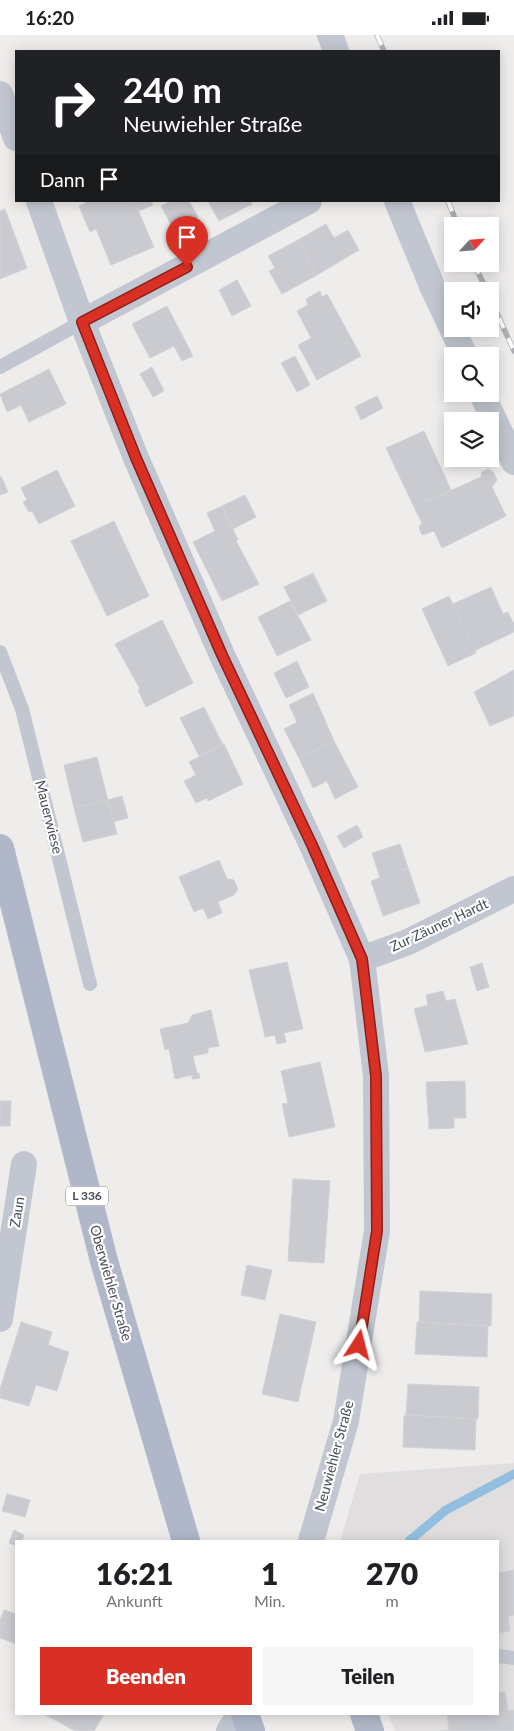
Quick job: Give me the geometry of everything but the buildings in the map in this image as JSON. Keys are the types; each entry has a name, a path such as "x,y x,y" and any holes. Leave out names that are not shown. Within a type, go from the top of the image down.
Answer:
{"main road":[{"name":"Oberwiehler Straße","path":"0,848 104,1261 186,1540"},
{"path":"245,1715 251,1731"},
{"path":"364,1715 370,1731"}],"street":[{"path":"330,35 336,50"},
{"path":"0,94 15,135"},
{"name":"Neuwiehler Straße","path":"39,202 82,322 136,458 222,655 312,845 362,959 376,1076 377,1231 346,1421 311,1540"},
{"path":"82,322 307,202"},
{"path":"397,202 433,288 461,347"},
{"path":"486,402 514,462"},
{"name":"Zur Zäuner Hardt","path":"362,959 408,943 514,889"},
{"name":"Zaun","path":"0,1319 24,1164"},
{"path":"229,1731 239,1715"}],"lane":[{"path":"0,367 82,322"},
{"name":"Mauerwiese","path":"0,652 22,709 90,984"},
{"path":"499,1656 514,1658"}],"shaded area":[{"path":"514,1463 514,1731 395,1731 388,1715 499,1715 499,1540 340,1540 360,1474"}],"waterway":[{"path":"410,1540 446,1510 514,1474"}],"railway":[{"path":"377,35 384,50"},
{"path":"448,202 454,217"},
{"path":"478,273 483,282"},
{"path":"499,318 514,351"}],"route":[{"path":"187,267 82,322 136,458 222,655 312,845 362,959 376,1076 377,1231 359,1345"}]}
